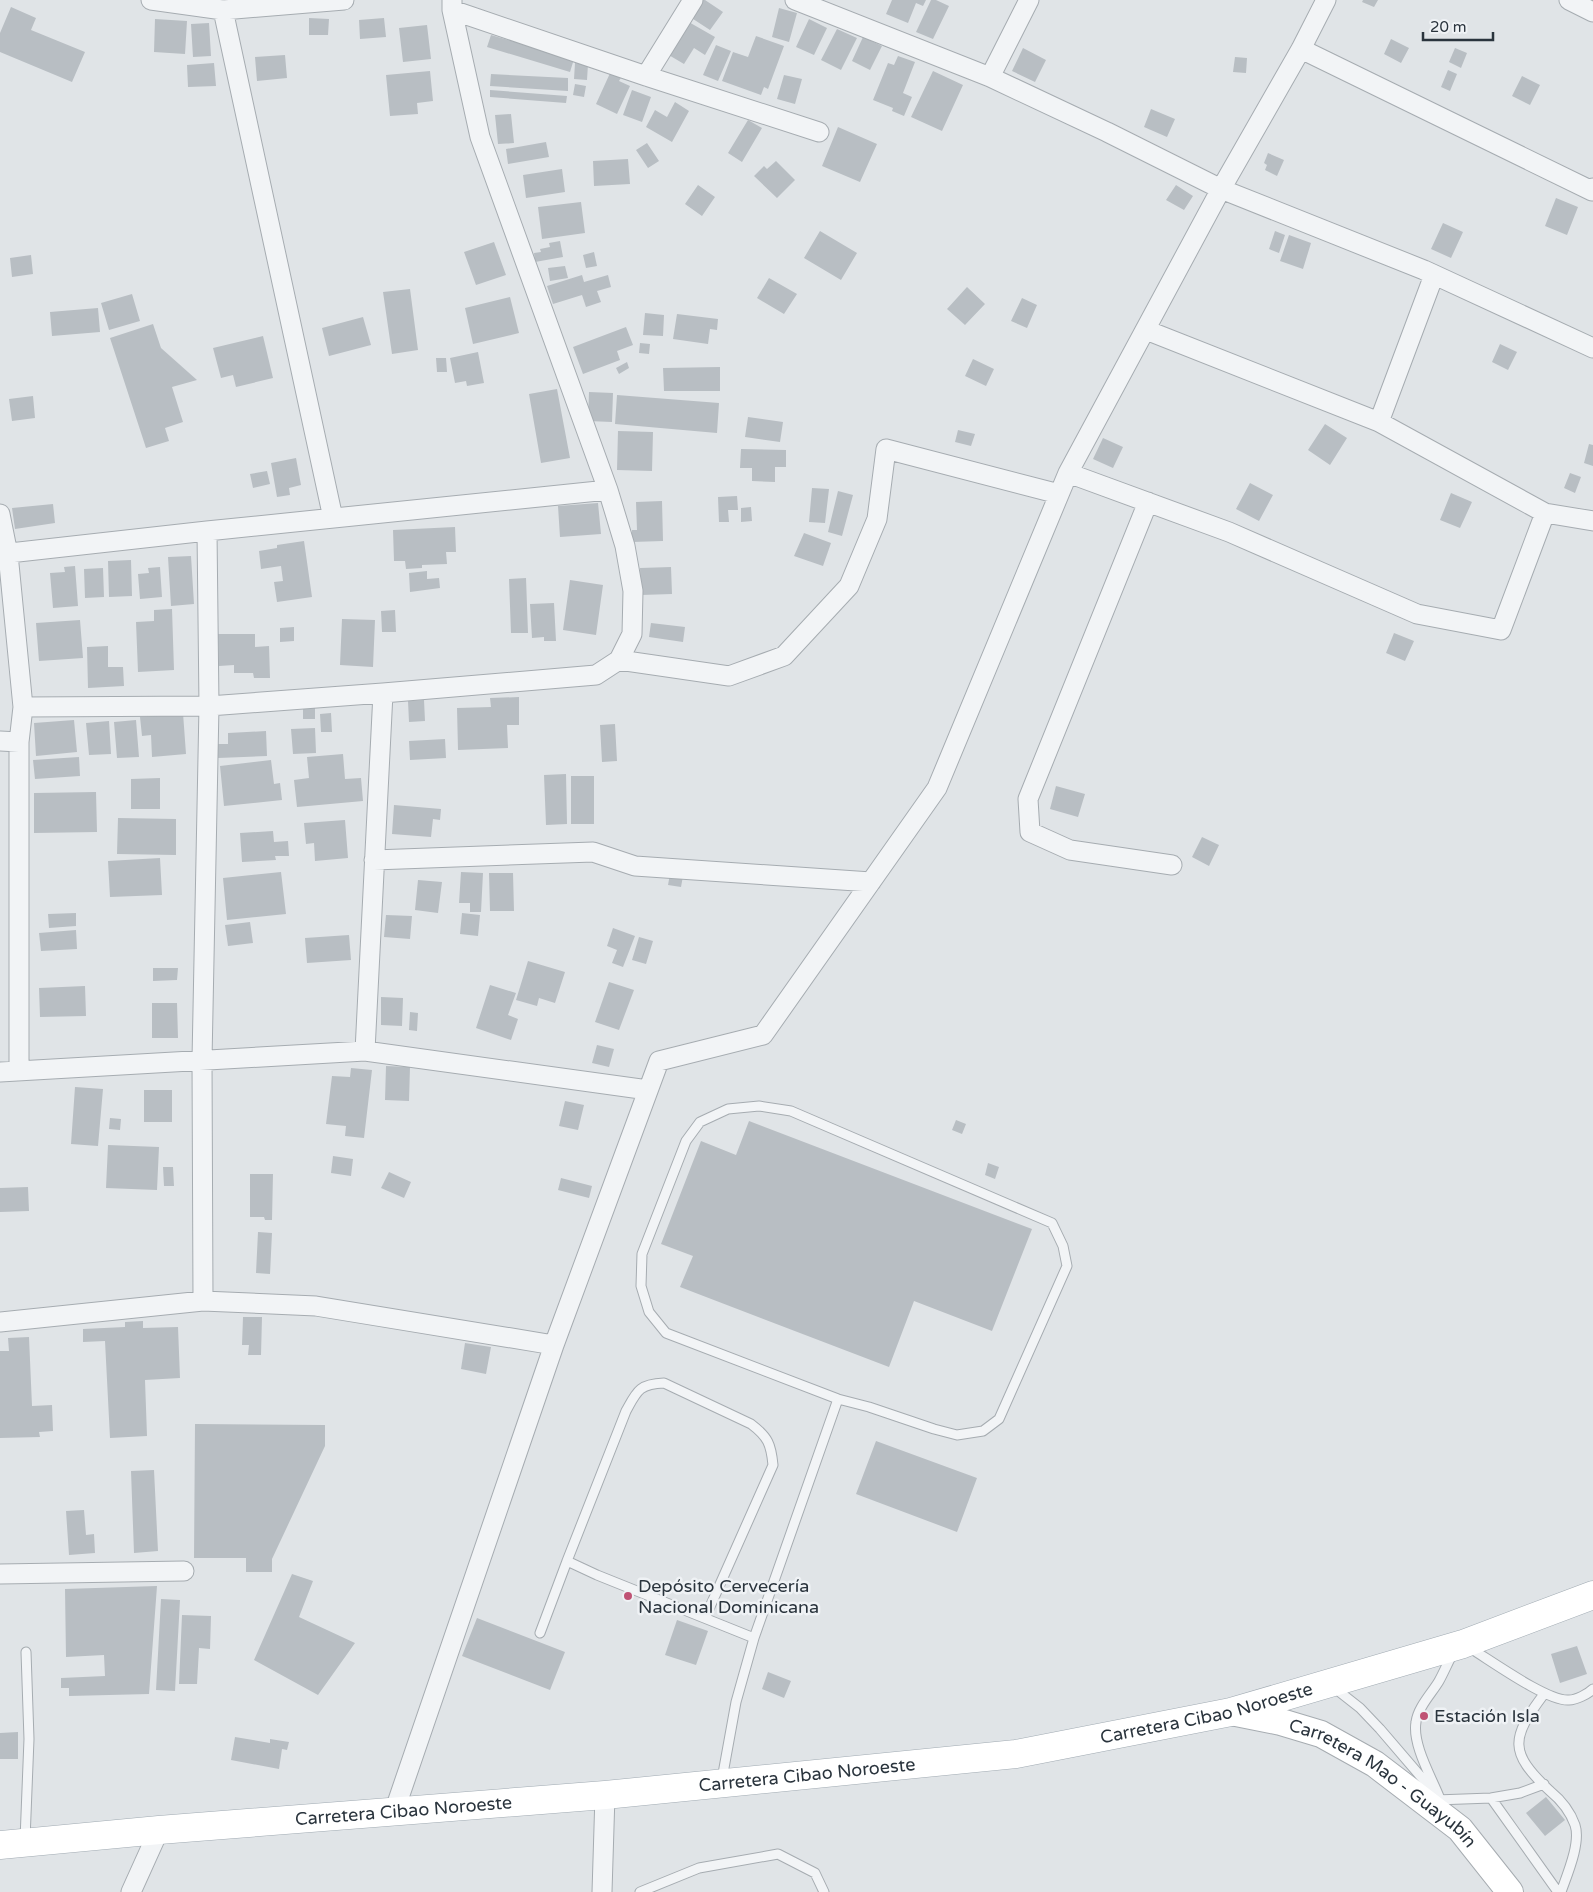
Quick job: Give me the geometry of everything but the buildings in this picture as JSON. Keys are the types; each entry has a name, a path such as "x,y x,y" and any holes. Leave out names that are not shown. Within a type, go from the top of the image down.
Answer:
{"main road":[{"name":"Carretera Cibao Noroeste","path":"12,1844 159,1830 605,1796 1016,1754 1231,1712 1460,1645 1593,1595"},
{"name":"Carretera Mao - Guayubín","path":"1231,1712 1281,1722 1321,1734 1375,1764 1433,1801 1460,1829 1510,1892"}],"street":[{"path":"151,0 223,10 344,0"},
{"path":"646,76 693,0"},
{"path":"794,0 990,77 1107,132 1221,189 1434,275 1593,348"},
{"path":"990,77 1029,0"},
{"path":"394,1812 554,1345 659,1061 763,1035 936,788 1068,472 1221,189 1301,49 1326,0"},
{"path":"1569,0 1593,12"},
{"path":"452,5 646,76 819,132"},
{"path":"23,707 209,706 383,694 596,675 619,660 632,634 633,591 625,546 608,490 480,137 452,5"},
{"path":"223,10 334,518"},
{"path":"1301,49 1592,191 1593,188"},
{"path":"1378,422 1434,275"},
{"path":"1146,330 1378,422 1545,513 1593,521"},
{"path":"619,660 729,676 784,656 850,586 877,519 886,449 1059,494"},
{"path":"1068,472 1229,532 1417,614 1501,630 1545,513"},
{"path":"4,554 608,490"},
{"path":"1148,502 1028,800 1030,832 1070,850 1172,865"},
{"path":"0,514 23,707 20,742 9,1071 365,1051 648,1090"},
{"path":"203,1301 202,1060 209,706 208,531"},
{"path":"365,1051 383,694"},
{"path":"0,741 20,742"},
{"path":"374,860 593,852 635,866 871,882"},
{"path":"0,1322 203,1301 316,1306 554,1345"},
{"path":"0,1574 184,1571"},
{"path":"602,1892 605,1796"},
{"path":"131,1892 159,1830"}],"lane":[{"path":"759,1106 791,1111 1052,1223 1063,1246 1067,1266 1000,1419 983,1431 957,1435 838,1399 666,1333 649,1312 641,1286 642,1254 686,1141 700,1122 728,1109 759,1106"},
{"path":"540,1632 626,1412 637,1391 649,1384 664,1383 751,1424 764,1434 772,1449 773,1465 705,1618"},
{"path":"721,1784 736,1702 754,1638 838,1399"},
{"path":"567,1561 597,1575 754,1638"},
{"path":"1433,1801 1419,1744 1416,1721 1418,1714 1460,1645 1544,1694 1568,1700 1590,1692 1593,1689"},
{"path":"12,1844 29,1739 26,1652"},
{"path":"1328,1683 1360,1708 1371,1720 1433,1801"},
{"path":"1544,1694 1526,1717 1520,1730 1517,1746 1525,1764 1564,1803 1575,1826 1574,1854 1559,1892"},
{"path":"1433,1801 1491,1798 1520,1793 1544,1784"},
{"path":"1491,1798 1559,1892"},
{"path":"640,1892 699,1868 778,1854 815,1873 824,1892"}],"place":[{"name":"Depósito Cervecería Nacional Dominicana","path":"628,1596"},
{"name":"Estación Isla","path":"1424,1716"}]}
